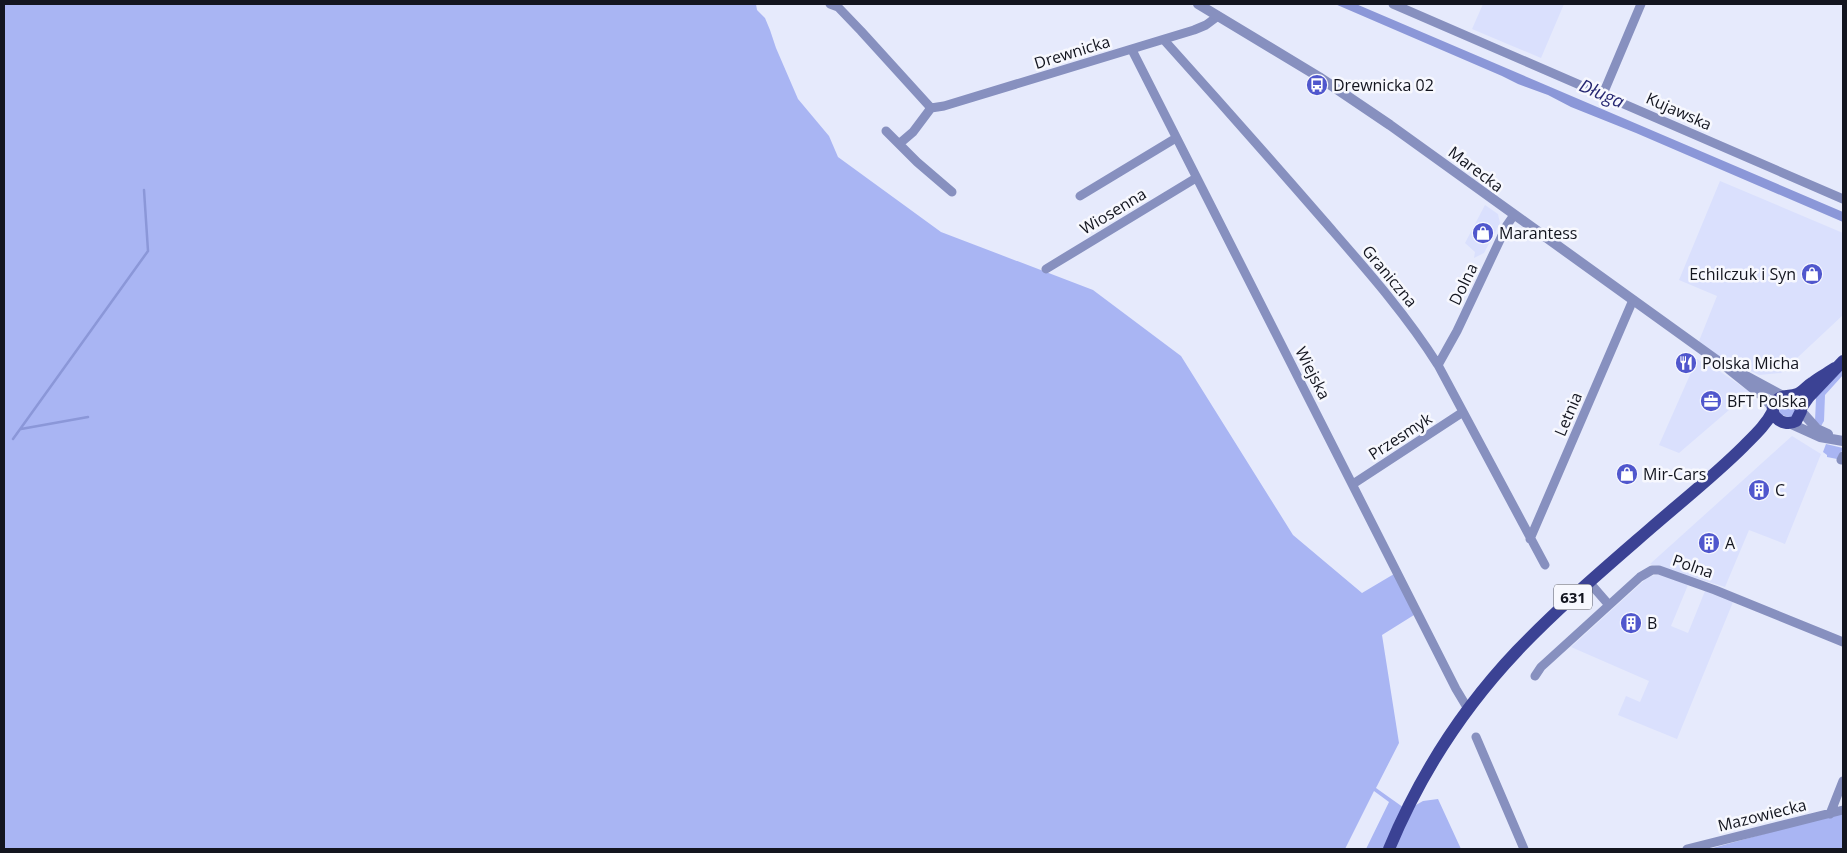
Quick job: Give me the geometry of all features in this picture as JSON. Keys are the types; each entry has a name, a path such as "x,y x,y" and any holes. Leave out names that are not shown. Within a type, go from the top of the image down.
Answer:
{"main road":[{"path":"1839,364 1808,398 1798,418 1787,423 1776,418 1773,410 1776,401 1786,396 1798,394 1839,364"},
{"path":"1786,396 1796,399 1801,410"},
{"name":"631","path":"1389,849 1406,810 1436,757 1468,709 1516,651 1589,582 1729,460 1767,422 1773,410"},
{"name":"631","path":"1729,460 1774,428 1787,423"}],"street":[{"path":"830,4 838,7 931,108 913,132 899,144"},
{"name":"Marecka","path":"1198,4 1277,51 1438,158 1514,215 1729,369 1764,397 1773,410"},
{"name":"Kujawska","path":"1393,4 1843,199"},
{"path":"1603,94 1641,4"},
{"name":"Drewnicka","path":"931,108 944,106 1164,40 1201,28 1218,16"},
{"name":"Graniczna","path":"1164,40 1385,292 1423,340 1464,412 1544,565"},
{"name":"Wiejska","path":"1132,50 1468,709"},
{"path":"886,131 917,162 952,192"},
{"path":"1080,196 1176,138"},
{"name":"Wiosenna","path":"1046,269 1196,178"},
{"name":"Dolna","path":"1438,365 1457,332 1514,215"},
{"name":"Letnia","path":"1530,539 1634,300"},
{"name":"Marecka","path":"1729,369 1786,396"},
{"path":"1801,410 1817,429 1842,440"},
{"name":"Przesmyk","path":"1353,484 1464,412"},
{"path":"1787,423 1820,437 1842,440"},
{"name":"Polna","path":"1535,676 1541,667 1640,576 1652,570 1659,570 1715,590 1843,642"},
{"path":"1589,582 1609,605"},
{"path":"1476,737 1524,849"},
{"path":"1830,814 1843,781"},
{"name":"Mazowiecka","path":"1687,849 1843,810"}],"shaded area":[{"path":"4,4 756,4 757,10 765,18 798,99 829,136 838,157 941,232 1093,290 1181,356 1293,535 1362,593 1394,574 1414,615 1382,635 1399,743 1376,788 1407,810 1423,801 1438,799 1461,849 1366,849 1389,802 1374,791 1345,849 4,849"},
{"path":"1335,4 1356,4 1843,212 1843,222 1571,107 1548,95 1518,84"},
{"path":"1483,4 1564,4 1541,58 1472,29"},
{"path":"1720,181 1843,233 1843,315 1781,373 1759,375 1743,367 1729,369 1697,346 1717,296 1679,280"},
{"path":"1485,205 1498,214 1500,223 1484,253 1474,258 1475,252 1465,243"},
{"path":"1697,359 1705,364 1709,364 1750,392 1679,453 1659,445"},
{"path":"1843,368 1843,375 1825,395 1824,421 1821,426 1815,421 1816,399 1814,396"},
{"path":"1786,401 1794,404 1796,412 1790,418 1780,414 1779,410 1780,406"},
{"path":"1792,436 1821,454 1785,544 1749,530 1725,587 1650,564"},
{"path":"1826,444 1843,448 1837,459 1827,457 1823,452"},
{"path":"1660,574 1688,585 1671,626 1688,633 1705,591 1733,602 1677,739 1618,715 1626,696 1640,702 1649,681 1571,647 1648,577"},
{"path":"1843,812 1843,849 1709,849"}],"waterway":[{"path":"13,439 148,251 144,190"},
{"path":"21,429 88,417"}],"place":[{"name":"Drewnicka 02","path":"1317,85"},
{"name":"Marantess","path":"1483,233"},
{"name":"Echilczuk i Syn","path":"1812,274"},
{"name":"Polska Micha","path":"1686,363"},
{"name":"BFT Polska","path":"1711,401"},
{"name":"Mir-Cars","path":"1627,474"},
{"name":"C","path":"1759,490"},
{"name":"A","path":"1709,543"},
{"name":"B","path":"1631,623"}],"water label":[{"name":"Długa","path":"1602,93"}]}
